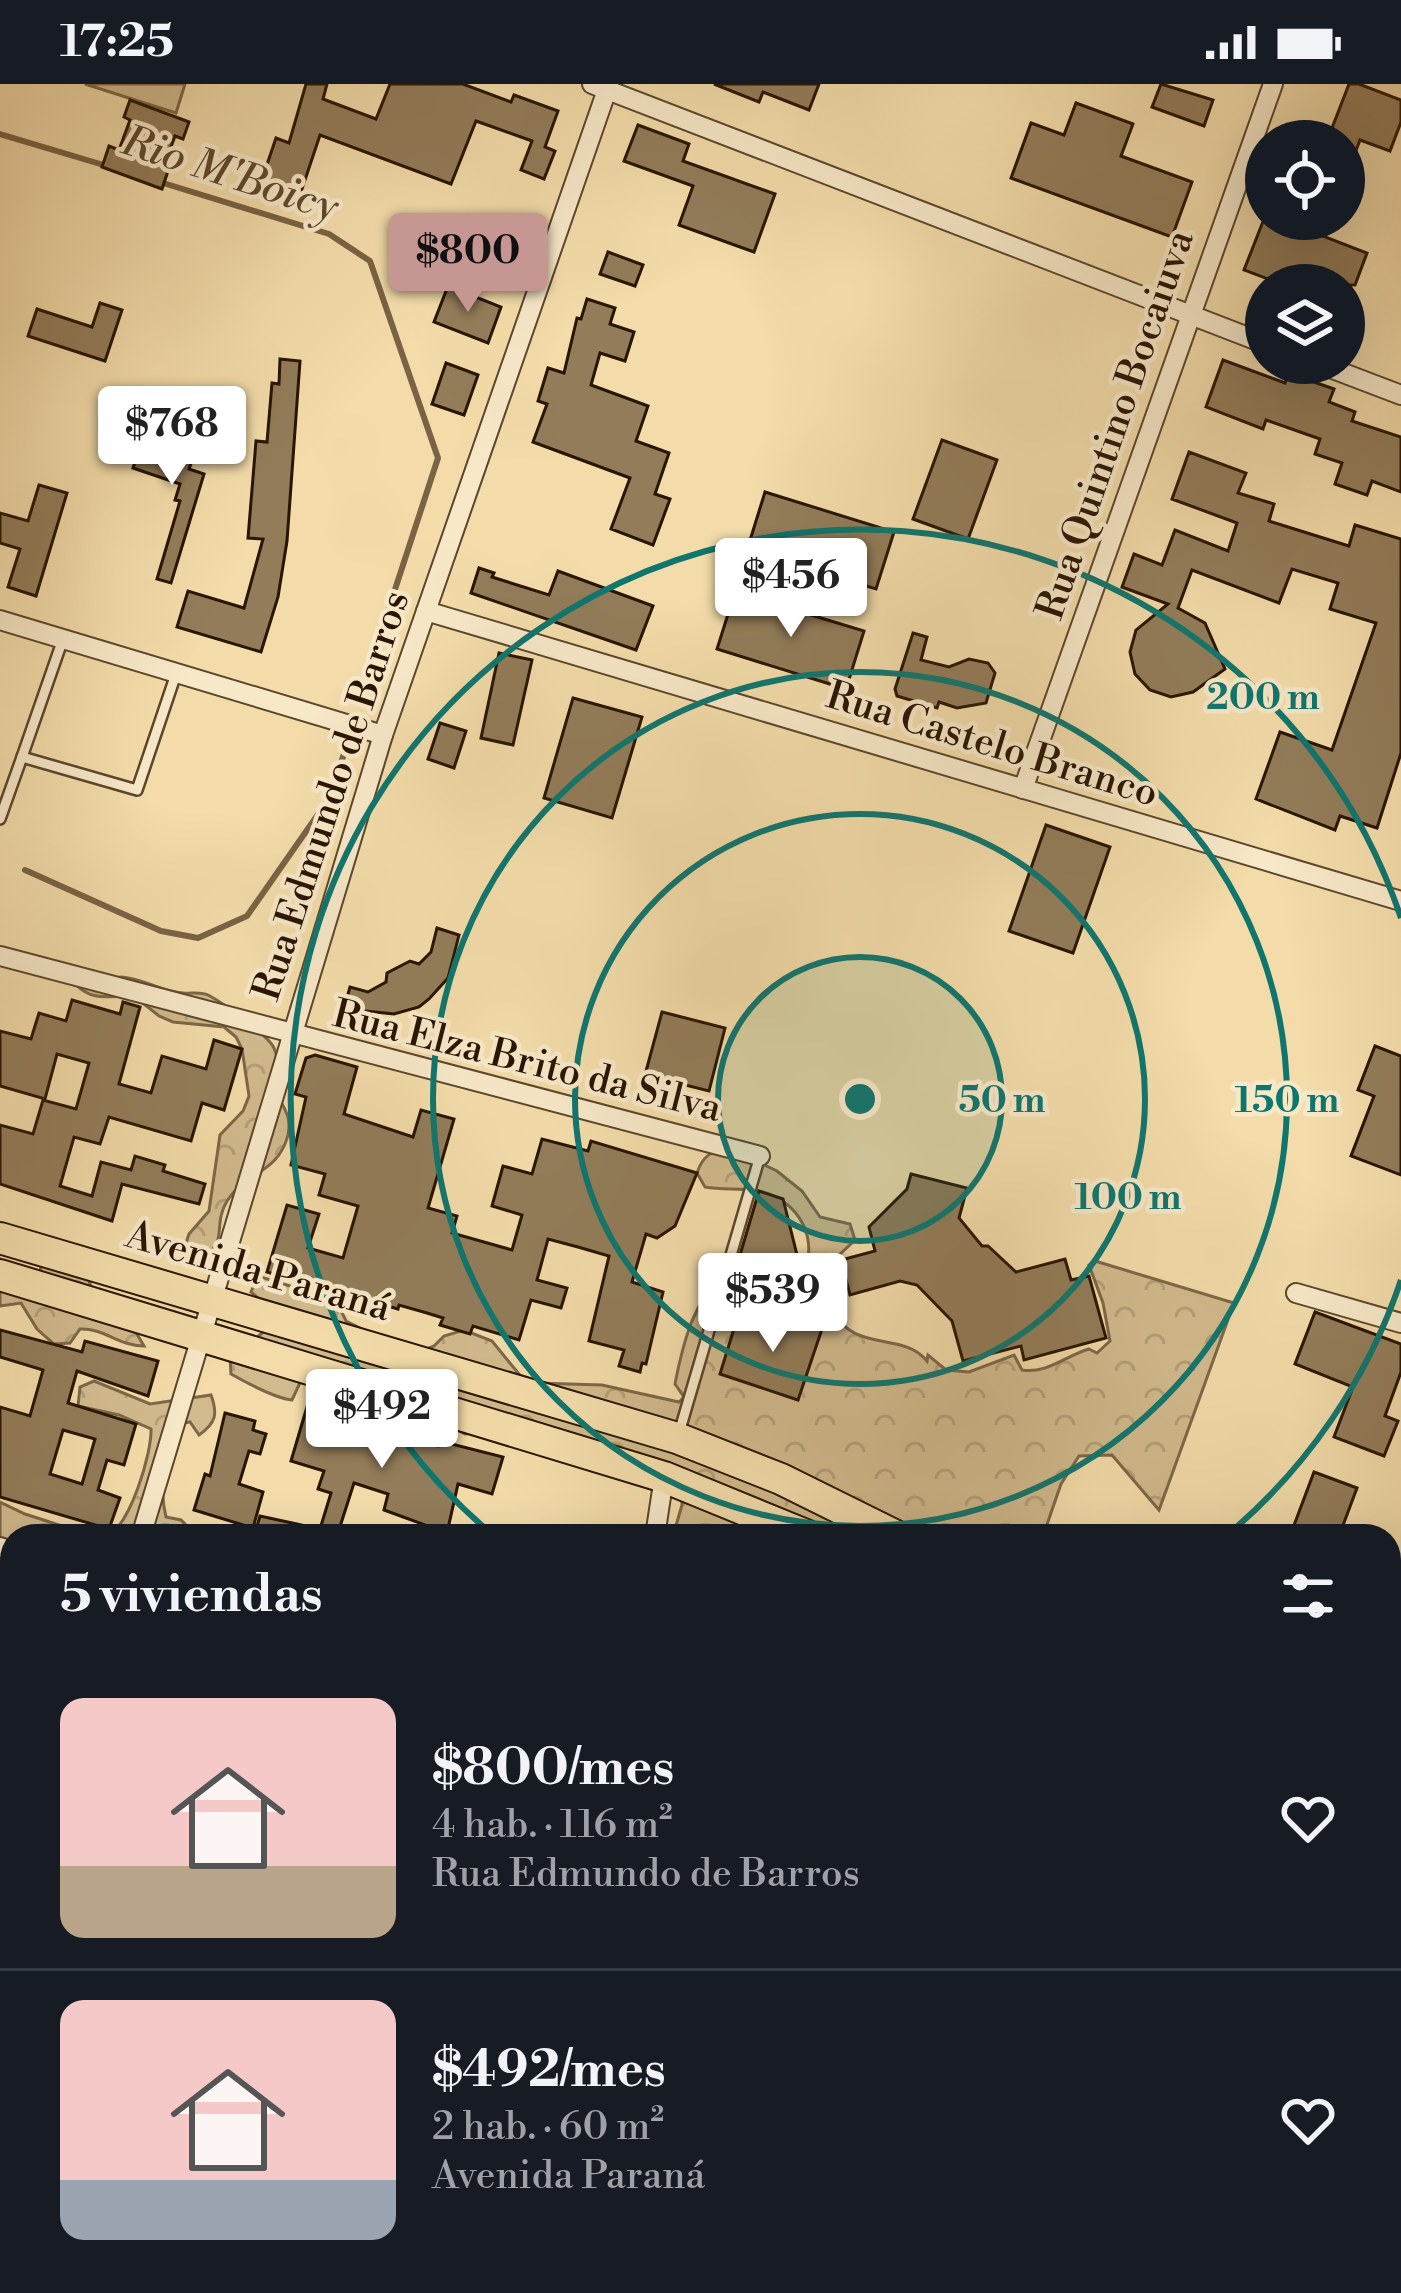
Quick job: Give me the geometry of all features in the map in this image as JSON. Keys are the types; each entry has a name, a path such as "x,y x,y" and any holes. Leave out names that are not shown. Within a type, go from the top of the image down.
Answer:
{"main road":[{"name":"Avenida Paraná","path":"0,1238 677,1438 781,1479 872,1524"},
{"name":"Avenida Paraná","path":"0,1275 664,1477 779,1524"}],"street":[{"name":"Rua Quintino Bocaiuva","path":"1023,789 1273,84"},
{"path":"603,86 1245,336"},
{"name":"Rua Edmundo de Barros","path":"144,1524 382,734 603,86"},
{"path":"1365,381 1401,395"},
{"name":"Rua Castelo Branco","path":"426,610 1401,901"},
{"path":"0,620 382,734"},
{"name":"Rua Elza Brito da Silva","path":"0,956 760,1156"},
{"path":"1296,1293 1401,1323"},
{"path":"657,1524 664,1477"}],"lane":[{"path":"0,818 63,640"},
{"path":"22,758 136,790 176,674"},
{"path":"677,1438 760,1156"}],"green space":[{"path":"85,84 185,84 176,113"},
{"path":"121,977 210,996 255,1028 276,1054 275,1087 289,1122 283,1148 234,1191 223,1210 217,1242 195,1260 184,1249 189,1234 209,1211 220,1135 243,1111 249,1096 242,1049 224,1027 173,1022 134,996 95,996 75,984"},
{"path":"731,1149 777,1171 802,1191 820,1217 850,1224 855,1240 820,1273 831,1308 852,1332 905,1346 927,1361 928,1355 946,1370 969,1372 1014,1355 1022,1370 1031,1371 1089,1349 1097,1353 1110,1341 1089,1265 1095,1261 1234,1303 1159,1510 1112,1455 1079,1456 1061,1484 1047,1524 676,1524 682,1485 484,1432 465,1434 439,1419 428,1433 412,1429 364,1408 306,1370 292,1400 231,1374 230,1357 265,1331 263,1302 251,1292 258,1276 333,1294 346,1321 420,1352 464,1330 492,1341 523,1379 602,1385 679,1402 684,1397 675,1384 687,1334 713,1288 741,1274 797,1284 809,1254 803,1225 784,1202 753,1190 705,1187 697,1173 713,1152"},
{"path":"0,1259 7,1267 40,1271 43,1260 88,1278 99,1310 128,1319 144,1346 80,1329 70,1343 54,1344 37,1329 21,1303 0,1306"},
{"path":"94,1381 150,1404 211,1395 212,1422 199,1435 190,1422 179,1424 163,1481 166,1517 185,1524 120,1524 144,1471 151,1429 119,1415 78,1406 80,1387"},
{"path":"0,1502 56,1524 0,1524"}],"building":[{"path":"306,84 327,84 323,99 376,119 390,84 463,84 511,102 514,95 558,111 545,147 555,151 544,179 521,170 532,141 476,121 451,184 320,135 301,192 293,190 289,201 258,191 276,138 289,143"},
{"path":"714,84 819,84 809,110 763,92 759,102"},
{"path":"1161,84 1213,100 1204,126 1152,107"},
{"path":"1349,84 1401,100 1401,122 1390,151 1365,142 1365,120 1335,120"},
{"path":"130,100 189,122 183,139 175,136 162,189 102,167 109,146 119,150 130,120 124,117"},
{"path":"1076,103 1133,124 1121,156 1192,182 1172,237 1011,178 1031,123 1064,135"},
{"path":"638,125 689,144 683,161 775,194 754,252 679,225 693,186 624,161"},
{"path":"1256,240 1333,240 1367,253 1363,264 1246,264"},
{"path":"608,252 643,265 635,286 600,274"},
{"path":"448,286 501,307 488,343 434,322"},
{"path":"587,299 615,308 610,324 634,332 625,361 600,353 591,385 648,406 636,441 669,453 655,494 670,499 653,545 611,529 630,478 533,442 547,404 538,401 548,368 564,373 577,318 581,319"},
{"path":"100,303 122,310 105,361 28,336 37,309 92,327"},
{"path":"280,359 300,361 287,541 278,597 261,652 177,627 188,591 244,608 263,539 248,538 256,441 267,442 272,383 279,384"},
{"path":"1223,360 1245,368 1245,384 1320,384 1334,389 1329,402 1355,412 1352,421 1401,437 1401,492 1372,481 1367,495 1335,484 1342,463 1315,454 1320,439 1266,420 1263,429 1206,407"},
{"path":"446,363 478,375 464,415 432,404"},
{"path":"146,430 197,447 189,469 204,474 171,583 157,579 180,501 175,500 180,484 133,468"},
{"path":"942,440 997,460 968,539 913,519"},
{"path":"1189,452 1246,473 1238,493 1274,504 1269,521 1349,546 1355,525 1401,539 1401,753 1377,828 1340,816 1335,830 1256,799 1280,732 1332,750 1376,623 1330,609 1338,583 1292,569 1279,603 1192,570 1178,608 1205,623 1225,669 1193,692 1171,697 1150,690 1135,674 1130,652 1136,630 1168,604 1122,587 1134,554 1162,565 1175,530 1228,551 1237,523 1172,499"},
{"path":"39,485 67,493 36,596 8,587 20,549 0,543 0,513 28,521"},
{"path":"765,492 894,532 876,589 747,550"},
{"path":"479,568 494,573 492,577 549,595 558,571 653,606 636,650 471,593"},
{"path":"735,592 864,631 846,689 717,649"},
{"path":"913,633 927,637 921,660 949,667 969,659 988,663 995,673 986,703 957,708 939,702 937,708 897,696 895,689"},
{"path":"499,653 532,660 513,745 481,738"},
{"path":"573,698 642,717 612,818 544,798"},
{"path":"440,723 466,731 454,768 428,759"},
{"path":"1046,825 1110,847 1073,953 1009,931"},
{"path":"437,928 459,935 448,978 429,999 394,1014 365,1011 346,1001 350,987 368,992 386,982 387,973 410,961 419,964 431,952"},
{"path":"72,1000 120,1014 123,1002 140,1007 119,1084 151,1093 162,1056 206,1069 214,1040 242,1049 224,1110 202,1103 191,1141 109,1117 100,1144 74,1137 60,1186 92,1196 101,1162 131,1170 135,1156 205,1184 199,1204 122,1184 112,1221 0,1184 0,1125 33,1134 43,1100 76,1109 89,1063 57,1054 45,1099 0,1086 0,1031 31,1039 39,1013 66,1021"},
{"path":"662,1012 725,1028 709,1091 645,1075"},
{"path":"1375,1046 1401,1056 1401,1175 1351,1156 1374,1096 1358,1090"},
{"path":"315,1055 357,1067 344,1114 413,1137 421,1110 454,1119 428,1208 457,1216 452,1233 512,1250 522,1215 492,1206 503,1166 532,1174 542,1139 588,1151 591,1141 697,1173 675,1226 657,1238 646,1234 632,1282 663,1292 640,1372 619,1366 624,1350 589,1341 609,1256 578,1247 548,1239 537,1280 567,1288 561,1308 531,1300 519,1340 473,1326 470,1334 440,1325 443,1318 427,1313 364,1302 267,1272 287,1205 319,1214 308,1248 343,1258 358,1206 319,1195 325,1174 291,1165 306,1097 295,1094 306,1058"},
{"path":"911,1174 967,1188 959,1218 982,1246 988,1246 1016,1272 1065,1259 1071,1280 1089,1276 1106,1338 1024,1360 1021,1346 963,1361 952,1321 917,1285 900,1281 850,1295 841,1260 875,1251 869,1227 907,1189"},
{"path":"759,1191 783,1199 798,1259 765,1267 763,1262 740,1255"},
{"path":"1315,1312 1401,1344 1401,1372 1385,1416 1398,1421 1384,1456 1334,1437 1353,1387 1295,1364"},
{"path":"781,1313 823,1326 798,1400 720,1374 737,1319 774,1331"},
{"path":"0,1330 82,1352 85,1341 158,1361 148,1396 77,1371 68,1403 136,1424 124,1465 107,1460 98,1490 120,1498 111,1524 92,1524 0,1497 0,1407 30,1416 43,1370 0,1357","holes":["63,1430 95,1439 82,1484 50,1474"]},
{"path":"312,1390 348,1401 338,1436 366,1444 373,1422 438,1446 440,1441 503,1457 492,1494 458,1484 449,1524 422,1524 384,1510 388,1494 354,1483 341,1524 322,1524 331,1493 318,1489 324,1471 291,1461"},
{"path":"225,1413 255,1421 253,1430 266,1434 260,1454 249,1451 239,1484 263,1492 254,1524 194,1510 205,1474 210,1476"},
{"path":"1314,1472 1357,1488 1344,1524 1294,1524"},
{"path":"260,1516 297,1524 258,1524"}],"waterway":[{"name":"Rio M'Boicy","path":"0,134 107,166"},
{"name":"Rio M'Boicy","path":"160,182 329,234 370,261 438,458 369,669"},
{"name":"Rio M'Boicy","path":"25,870 161,931 198,938 247,916 328,800 345,751"}]}
